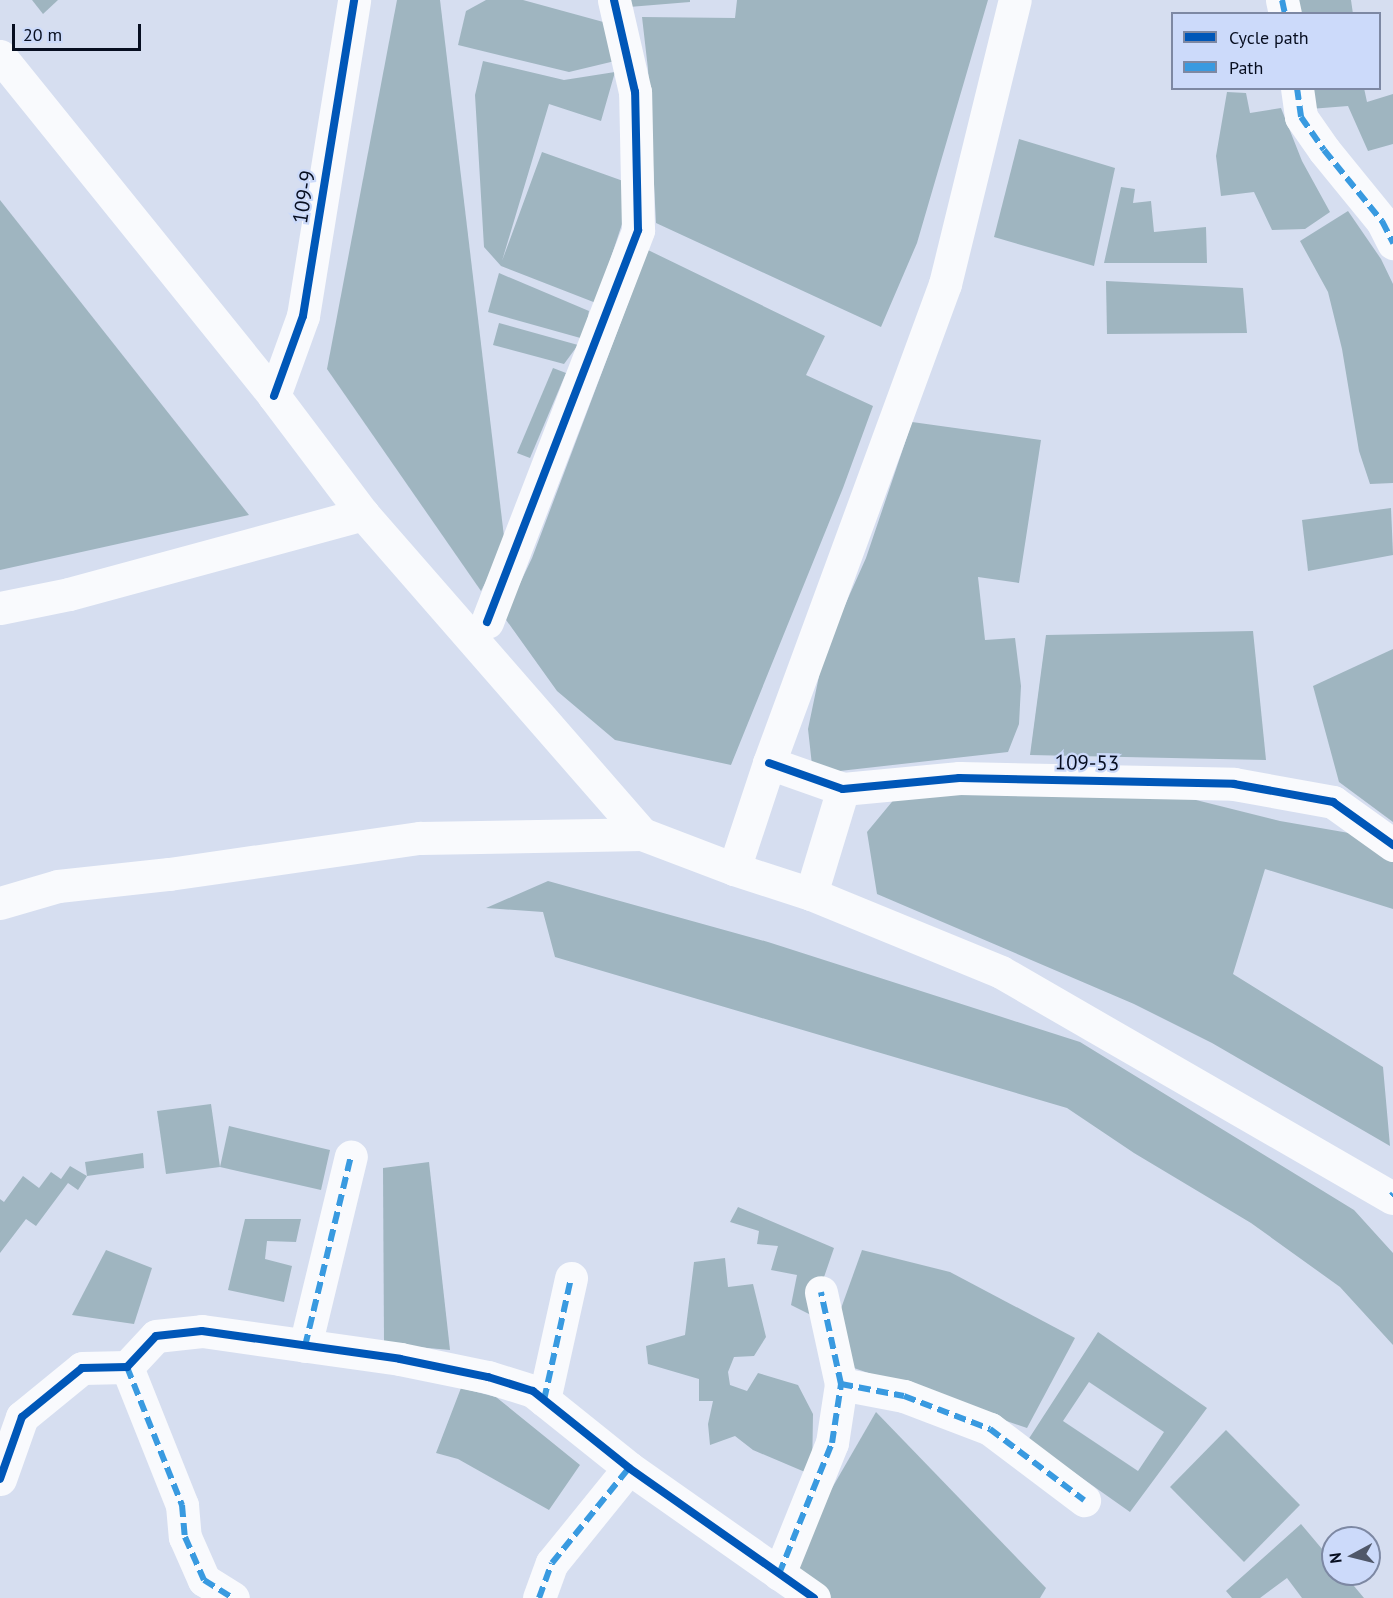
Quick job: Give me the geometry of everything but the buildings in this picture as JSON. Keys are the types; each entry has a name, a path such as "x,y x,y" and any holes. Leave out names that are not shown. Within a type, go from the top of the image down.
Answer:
{"street":[{"name":"109-9","path":"274,396 303,316 354,0"},
{"path":"487,622 638,230 634,92 614,0"},
{"path":"734,869 769,763 945,285 1015,0"},
{"path":"0,56 274,396 363,514 642,834"},
{"path":"1297,90 1301,117 1324,150 1382,221 1393,243"},
{"path":"0,608 69,594 363,514"},
{"name":"109-53","path":"769,763 843,789 959,778 1234,784 1333,802 1393,845"},
{"path":"811,894 843,789"},
{"path":"0,903 58,886 169,874 420,838 642,834 734,869 811,894 1001,972 1392,1196"},
{"path":"306,1346 351,1156"},
{"path":"544,1400 571,1278"},
{"path":"779,1574 832,1443 841,1384 821,1292"},
{"path":"0,1479 22,1417 82,1368 127,1367 156,1336 202,1331 400,1359 488,1377 533,1391 629,1468 814,1598"},
{"path":"127,1367 182,1504 185,1537 204,1580 233,1598"},
{"path":"841,1384 904,1396 990,1429 1084,1500"},
{"path":"539,1598 552,1563 629,1468"}],"marked path":[{"path":"1282,0 1285,12"},
{"path":"1297,90 1301,117 1324,150 1382,221 1393,243"},
{"path":"305,1346 351,1156"},
{"path":"544,1400 571,1278"},
{"path":"779,1574 832,1443 841,1384 821,1292"},
{"path":"127,1367 182,1505 185,1537 204,1580 233,1598"},
{"path":"841,1384 904,1396 990,1429 1084,1500"},
{"path":"539,1598 552,1563 629,1468"}],"cycle path":[{"path":"274,396 303,316 354,0"},
{"path":"487,622 638,230 635,92 614,0"},
{"path":"769,763 843,789 959,778 1234,784 1333,802 1393,845"},
{"path":"0,1479 22,1417 82,1368 127,1367 156,1336 202,1331 400,1359 488,1377 533,1391 629,1468 814,1598"}]}
